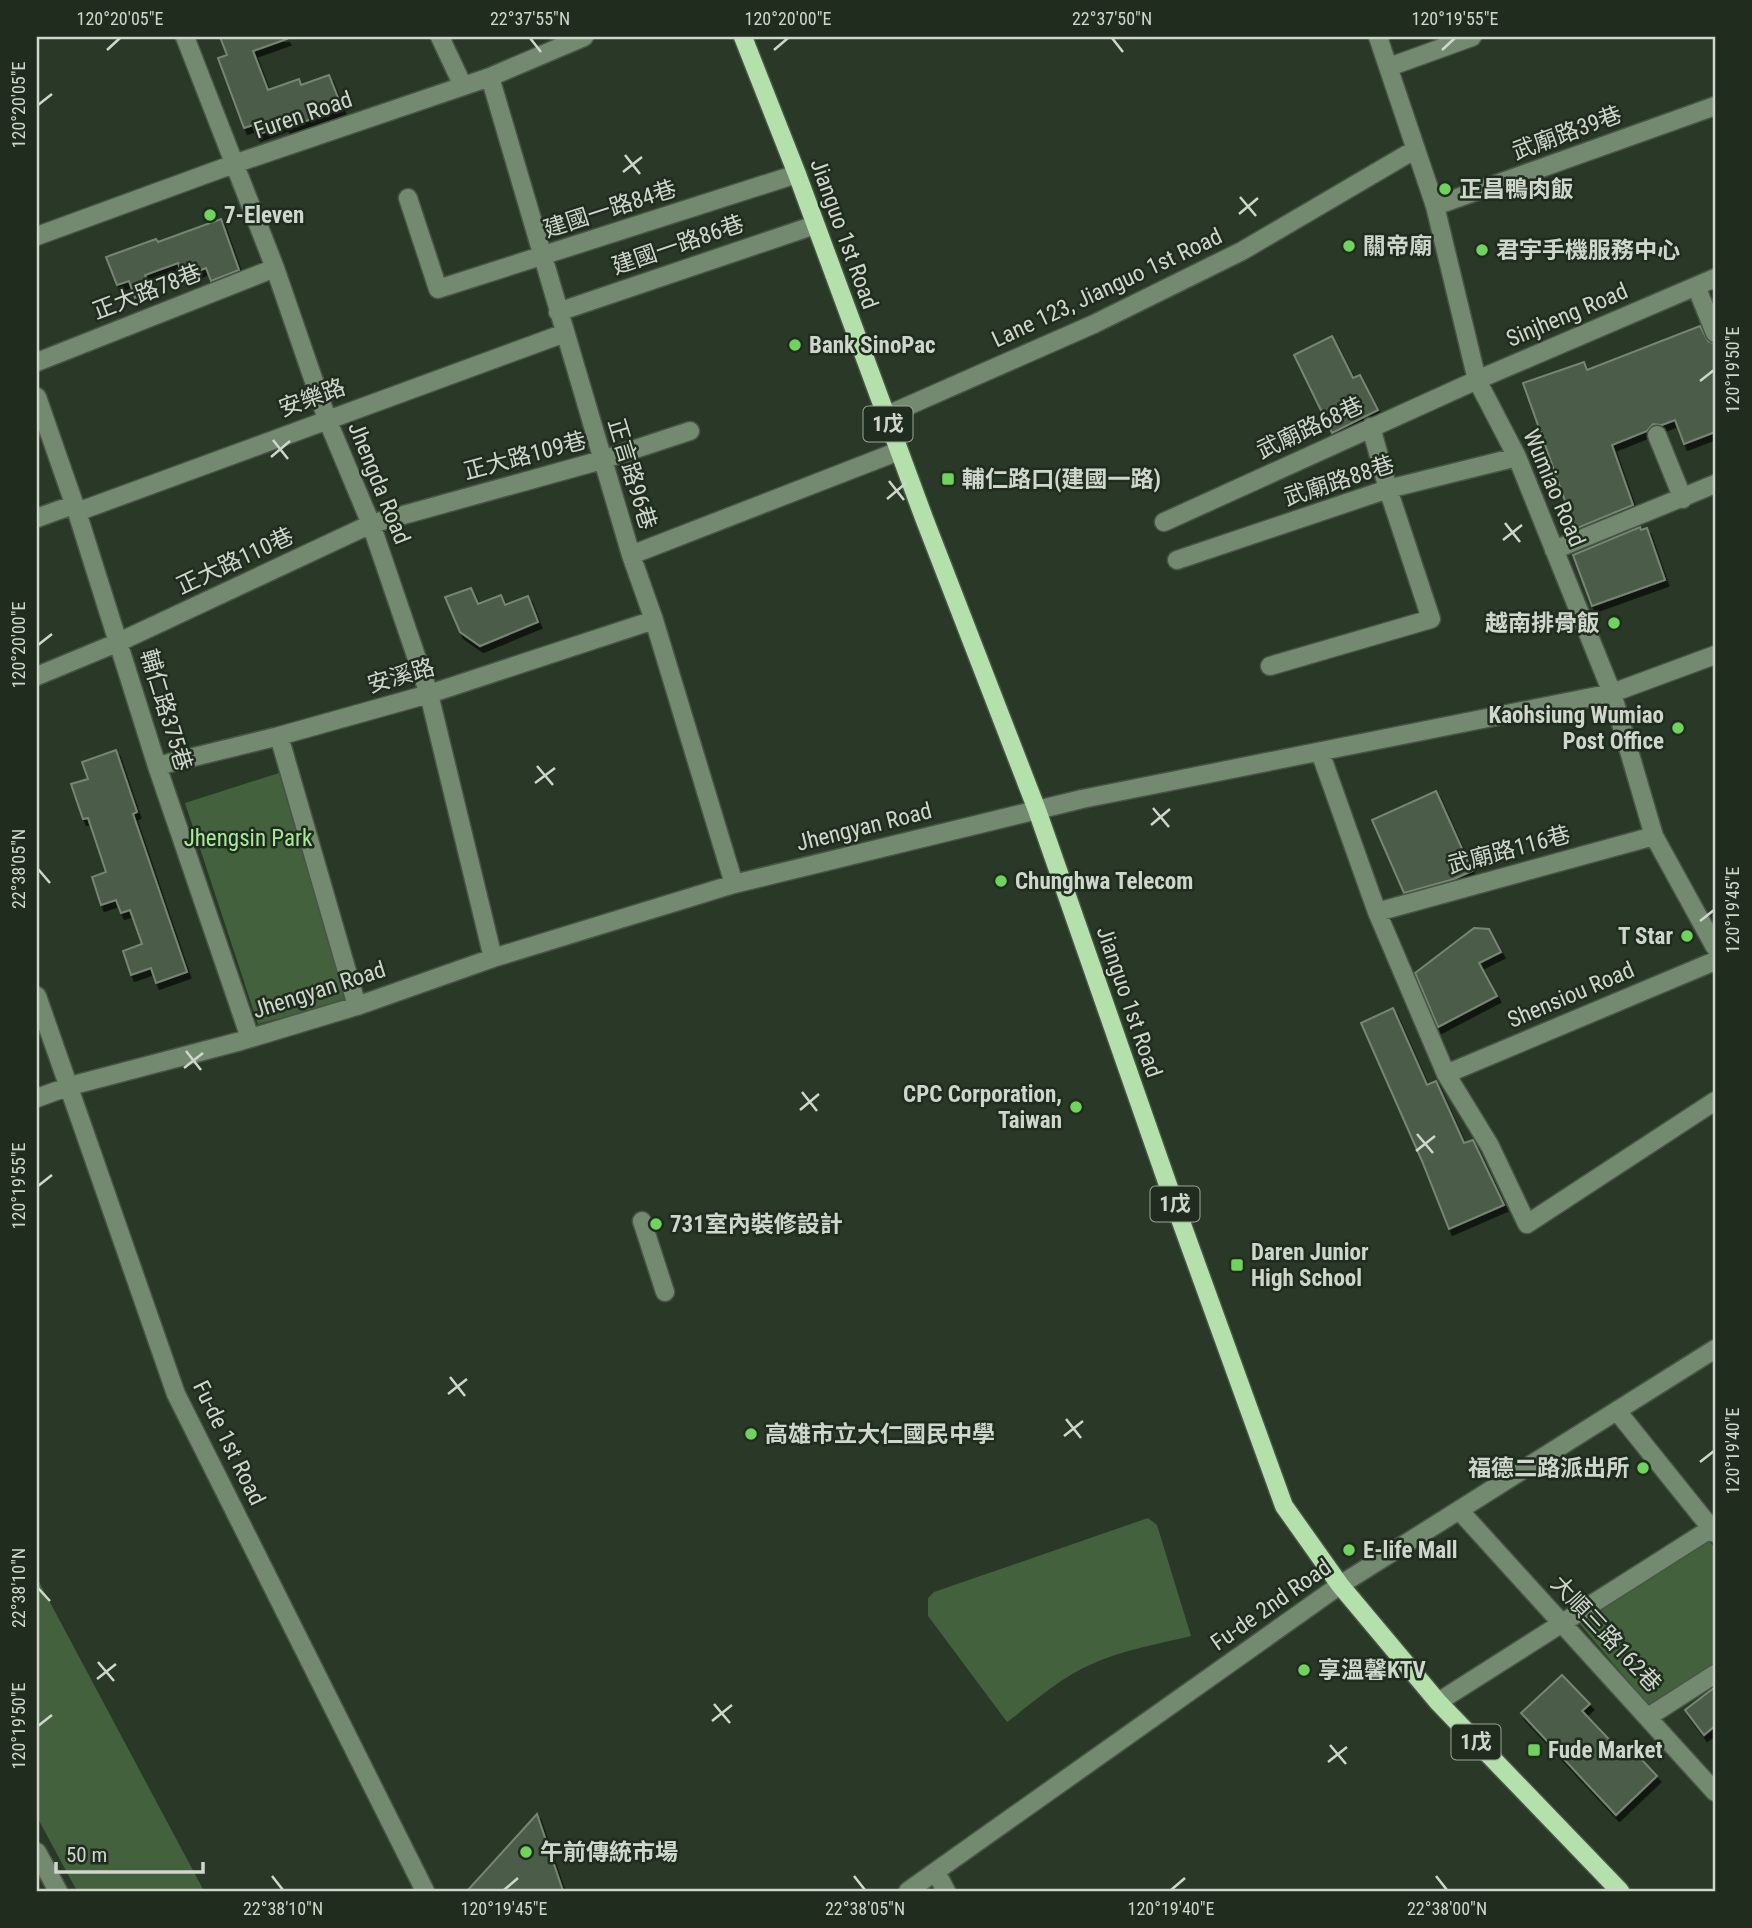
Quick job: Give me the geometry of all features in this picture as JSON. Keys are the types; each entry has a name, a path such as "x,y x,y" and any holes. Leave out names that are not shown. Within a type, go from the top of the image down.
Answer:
{"main road":[{"name":"Jianguo 1st Road","path":"743,37 1037,810 1178,1214 1284,1506 1340,1585 1438,1702 1620,1891"}],"street":[{"name":"Jhengda Road","path":"186,37 275,268 327,419 371,524 429,694 494,958"},
{"path":"440,37 463,86"},
{"name":"Furen Road","path":"37,236 234,164 490,77 584,37"},
{"name":"Wumiao Road","path":"1378,37 1435,206 1477,380 1517,457 1612,693 1654,836 1715,947"},
{"path":"1389,67 1472,37"},
{"name":"正言路96巷","path":"490,77 602,460 734,884"},
{"name":"武廟路39巷","path":"1435,206 1715,106"},
{"name":"Lane 123, Jianguo 1st Road","path":"885,416 1082,329 1242,251 1416,149"},
{"name":"建國一路84巷","path":"408,198 438,289 797,174"},
{"name":"建國一路86巷","path":"558,312 815,225"},
{"name":"正大路78巷","path":"37,362 275,268"},
{"name":"Sinjheng Road","path":"1477,380 1715,278"},
{"path":"1696,286 1715,332"},
{"name":"安樂路","path":"37,518 75,509 565,333"},
{"name":"武廟路68巷","path":"1164,522 1477,380"},
{"name":"輔仁路375巷","path":"37,397 119,642 157,766 250,1038"},
{"path":"1270,666 1431,619 1388,489 1371,427"},
{"name":"正大路109巷","path":"371,524 602,460 690,431"},
{"path":"1657,435 1684,499"},
{"path":"631,555 899,451"},
{"name":"武廟路88巷","path":"1177,560 1388,489 1517,457"},
{"path":"1554,550 1684,499 1715,484"},
{"name":"正大路110巷","path":"37,676 119,642 371,524"},
{"name":"安溪路","path":"157,766 279,736 429,694 654,620"},
{"name":"Jhengyan Road","path":"37,1098 70,1086 357,1006 494,958 734,884 1082,799 1612,693 1715,655"},
{"path":"279,736 357,1006"},
{"path":"1320,752 1377,912 1446,1074 1490,1146 1527,1224 1715,1101"},
{"name":"武廟路116巷","path":"1377,912 1654,836"},
{"name":"Shensiou Road","path":"1446,1074 1715,961"},
{"name":"Fu-de 1st Road","path":"37,996 176,1394 425,1891"},
{"path":"642,1221 665,1292"},
{"name":"Fu-de 2nd Road","path":"936,1872 1340,1585 1715,1349"},
{"path":"1438,1702 1714,1529 1617,1411"},
{"name":"大順三路162巷","path":"1459,1510 1715,1792"},
{"path":"1648,1717 1715,1674"},
{"path":"37,1853 58,1891"},
{"path":"908,1891 936,1872 946,1891"}],"green space":[{"name":"Jhengsin Park","path":"279,773 346,1001 258,1024 185,803"},
{"path":"1148,1518 1157,1525 1191,1636 1128,1651 1081,1669 1007,1722 928,1616 928,1598 934,1592"},
{"path":"1709,1540 1715,1549 1715,1665 1650,1707 1578,1622"},
{"path":"37,1578 204,1891 77,1891 37,1817"}],"building":[{"path":"220,37 286,37 287,39 253,51 268,90 299,79 301,85 329,75 342,108 287,128 286,124 257,135 253,125 244,128 218,58 227,55"},
{"path":"221,219 239,270 211,281 206,268 183,277 178,263 145,275 151,292 135,298 129,281 117,285 106,257"},
{"path":"1700,326 1708,341 1715,344 1715,432 1684,444 1675,420 1662,425 1653,424 1647,431 1612,445 1633,505 1575,529 1523,383 1584,362 1587,370"},
{"path":"1332,336 1353,378 1360,375 1378,410 1332,433 1294,355"},
{"path":"1640,527 1641,530 1647,528 1665,580 1592,606 1573,555"},
{"path":"471,588 478,604 501,595 505,605 528,596 538,622 480,646 460,632 445,597"},
{"path":"116,750 137,812 133,814 187,972 156,983 151,968 131,975 123,951 142,944 130,910 121,913 116,900 101,905 92,877 106,872 88,818 83,819 71,784 88,779 82,762"},
{"path":"1436,791 1472,871 1404,893 1372,820"},
{"path":"1474,928 1489,929 1501,952 1479,963 1497,996 1438,1027 1415,973"},
{"path":"1393,1008 1427,1085 1436,1081 1464,1143 1473,1140 1504,1205 1449,1229 1361,1023"},
{"path":"1562,1675 1590,1704 1582,1711 1622,1753 1630,1747 1657,1776 1616,1815 1521,1713"},
{"path":"1715,1687 1715,1726 1704,1735 1685,1710"},
{"name":"午前傳統市場","path":"537,1814 563,1891 467,1891"}],"place":[{"name":"正昌鴨肉飯","path":"1445,189"},
{"name":"7-Eleven","path":"210,215"},
{"name":"關帝廟","path":"1349,246"},
{"name":"君宇手機服務中心","path":"1482,250"},
{"name":"Bank SinoPac","path":"795,345"},
{"name":"輔仁路口(建國一路)","path":"948,479"},
{"name":"越南排骨飯","path":"1614,623"},
{"name":"Kaohsiung Wumiao Post Office","path":"1678,728"},
{"name":"Chunghwa Telecom","path":"1001,881"},
{"name":"T Star","path":"1687,936"},
{"name":"CPC Corporation, Taiwan","path":"1076,1107"},
{"name":"731室內裝修設計","path":"656,1224"},
{"name":"Daren Junior High School","path":"1237,1265"},
{"name":"高雄市立大仁國民中學","path":"751,1434"},
{"name":"福德二路派出所","path":"1643,1468"},
{"name":"E-life Mall","path":"1349,1550"},
{"name":"享溫馨KTV","path":"1304,1670"},
{"name":"Fude Market","path":"1534,1750"},
{"name":"午前傳統市場","path":"526,1852"}]}
